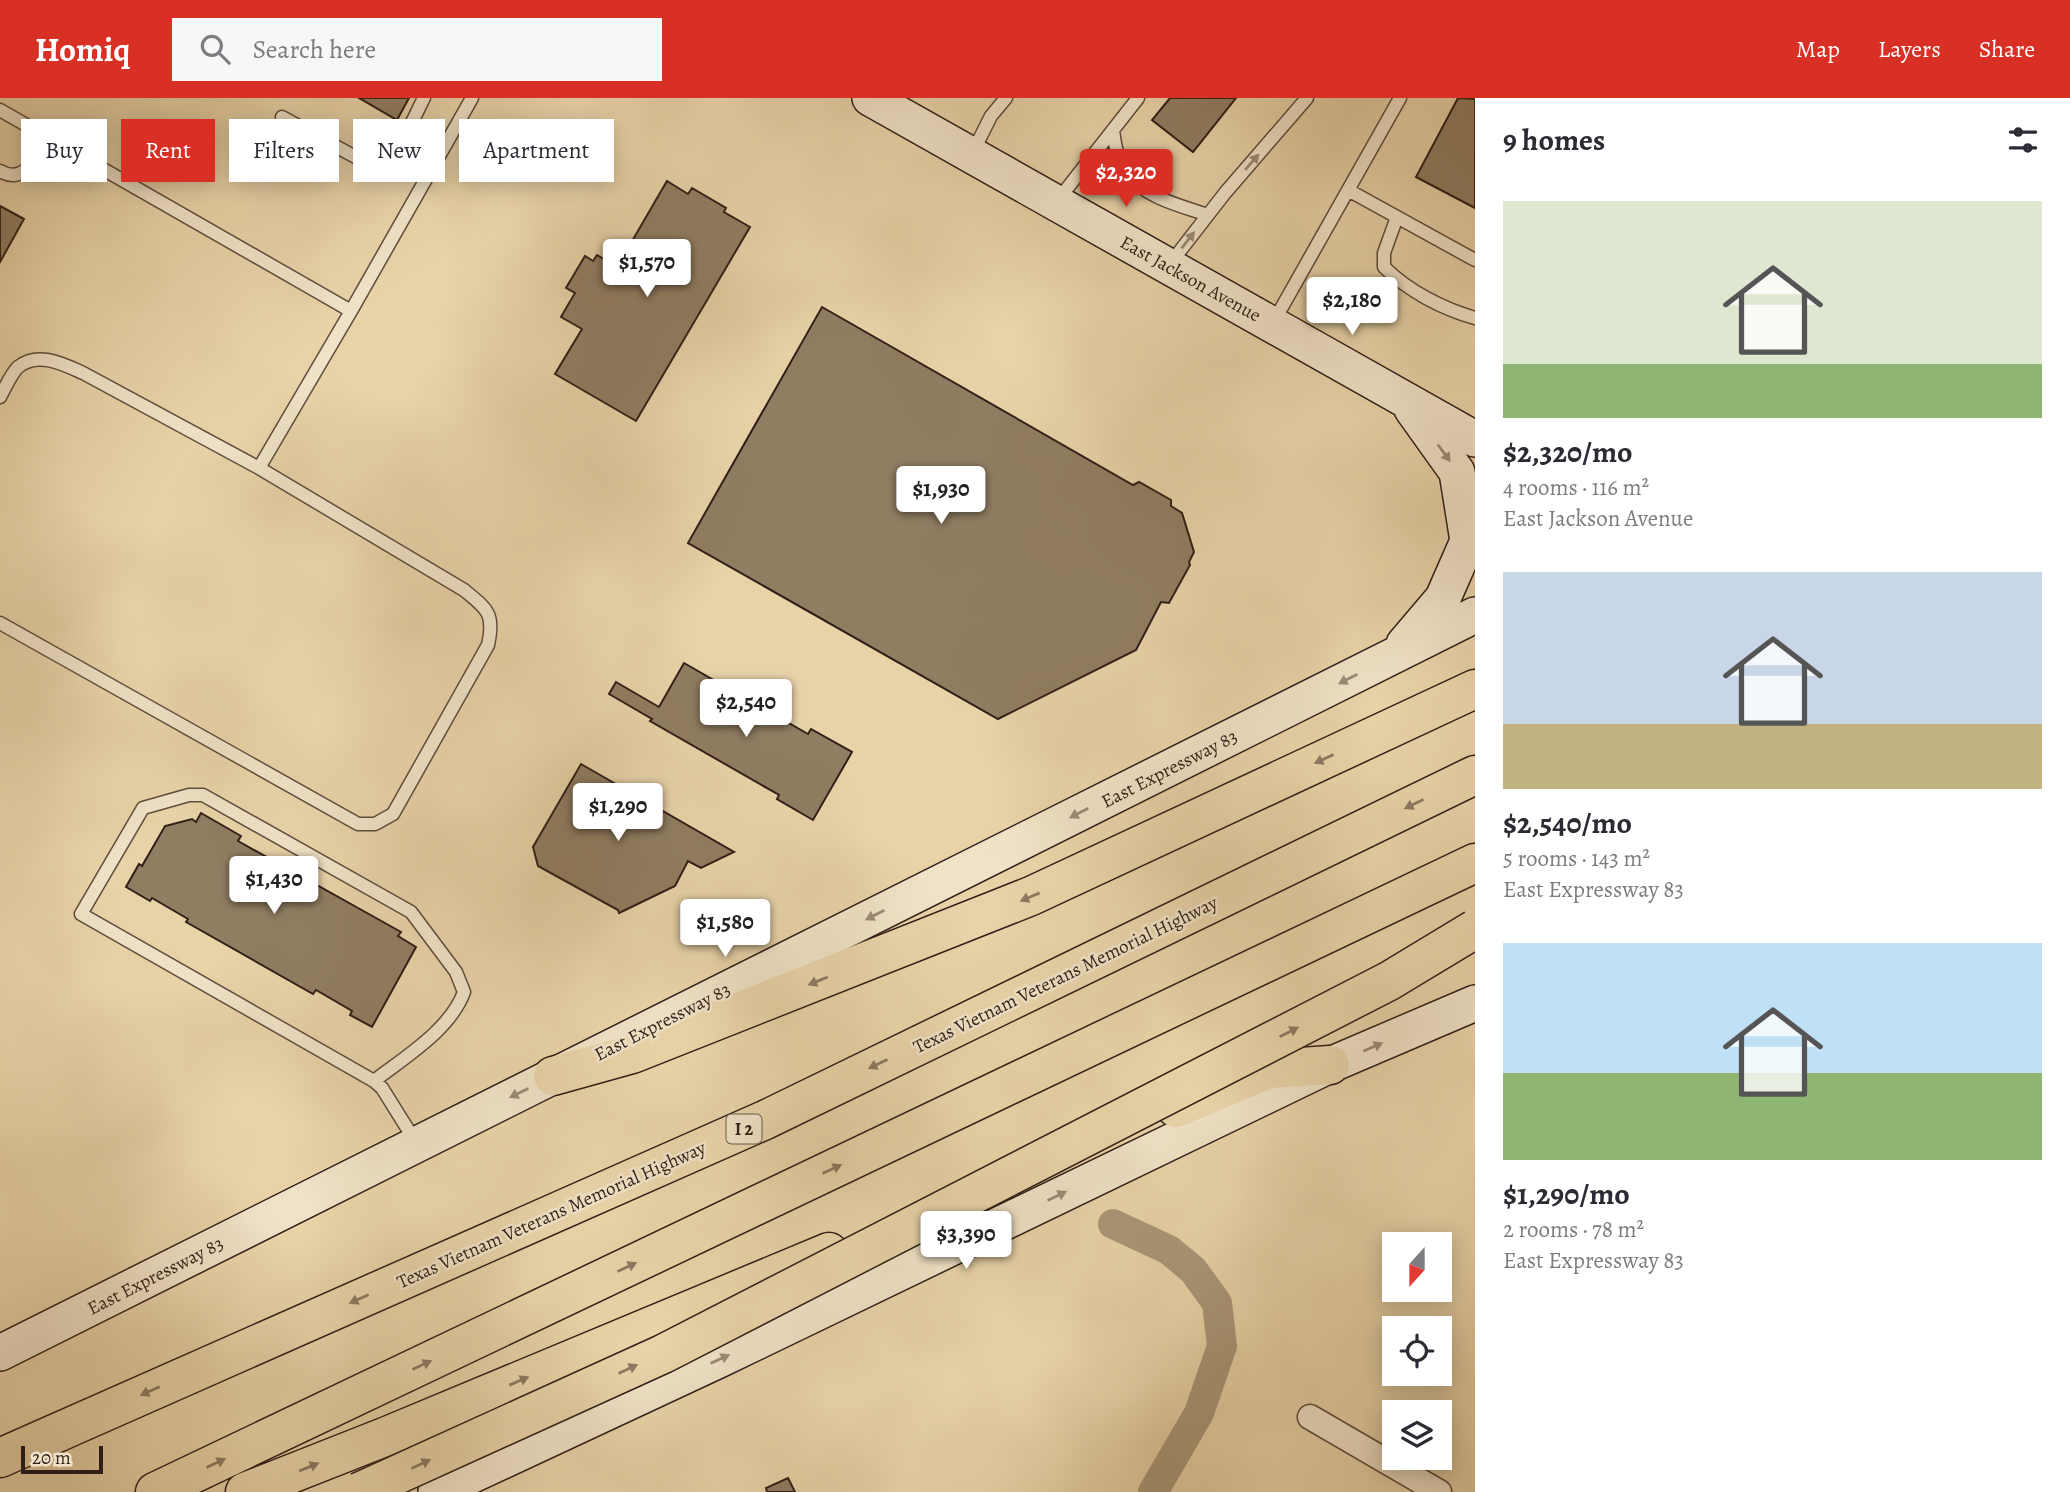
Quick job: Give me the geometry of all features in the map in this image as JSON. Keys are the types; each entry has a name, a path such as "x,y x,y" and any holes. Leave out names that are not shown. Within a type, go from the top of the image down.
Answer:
{"highway":[{"path":"553,1076 632,1054 1031,897 1475,689"},
{"name":"Texas Vietnam Veterans Memorial Highway","path":"0,1458 765,1120 1475,775"},
{"path":"155,1492 1475,863"},
{"path":"359,1492 663,1354 1389,981 1475,929"},
{"path":"245,1492 387,1436 1269,1069 1331,1065"}],"main road":[{"name":"East Jackson Avenue","path":"870,98 1475,439"},
{"path":"1393,656 1443,598 1468,541 1457,471 1404,398"},
{"name":"East Expressway 83","path":"0,1353 1471,619"},
{"path":"436,1492 719,1360 1331,1065 1475,1003"}],"street":[{"path":"1310,1418 1439,1492"}],"lane":[{"path":"282,117 361,160 381,161 396,148 425,98"},
{"path":"259,468 472,98"},
{"path":"972,155 992,116 1006,98"},
{"path":"1057,202 1138,98"},
{"path":"1169,265 1307,98"},
{"path":"1273,324 1400,98"},
{"path":"0,110 21,122"},
{"path":"1113,130 1117,154 1126,173 1160,198 1208,215"},
{"path":"107,171 351,311"},
{"path":"0,188 4,173 17,176 21,173"},
{"path":"1348,190 1475,260"},
{"path":"1397,217 1384,253 1384,267 1423,296 1457,313 1475,318"},
{"path":"0,397 17,368 35,358 58,362 83,373 259,468 464,590 486,608 492,625 488,645 393,814 374,824 358,824 0,623"},
{"path":"374,1081 438,1029 459,1007 464,992 456,972 411,912 203,795 189,795 143,808 81,914 374,1081 382,1088 417,1144"}],"building":[{"path":"359,98 409,98 395,119"},
{"path":"1170,98 1236,98 1193,152 1152,120"},
{"path":"1458,98 1475,99 1475,208 1416,177"},
{"path":"667,181 688,194 692,188 726,208 724,212 750,227 636,421 555,374 582,329 561,317 575,293 566,288 585,256 593,261 597,255 617,267"},
{"path":"0,206 24,219 0,262"},
{"path":"822,307 1133,485 1139,482 1171,500 1171,506 1182,513 1194,552 1190,565 1169,603 1161,602 1136,650 998,719 688,543"},
{"path":"684,663 808,734 811,729 852,752 813,820 777,799 779,795 650,721 652,719 609,694 616,682 659,707"},
{"path":"581,764 734,852 701,868 688,861 675,886 619,913 538,866 533,847"},
{"path":"201,813 241,836 238,841 401,932 398,936 416,947 372,1027 350,1015 352,1011 316,990 313,994 186,922 188,919 152,898 150,901 126,887 139,864 142,866 165,826 192,819 196,822"},
{"path":"788,1478 795,1492 767,1492 766,1488"}],"waterway":[{"path":"1113,1224 1169,1250 1193,1270 1217,1303 1222,1346 1199,1413 1153,1492"}]}
